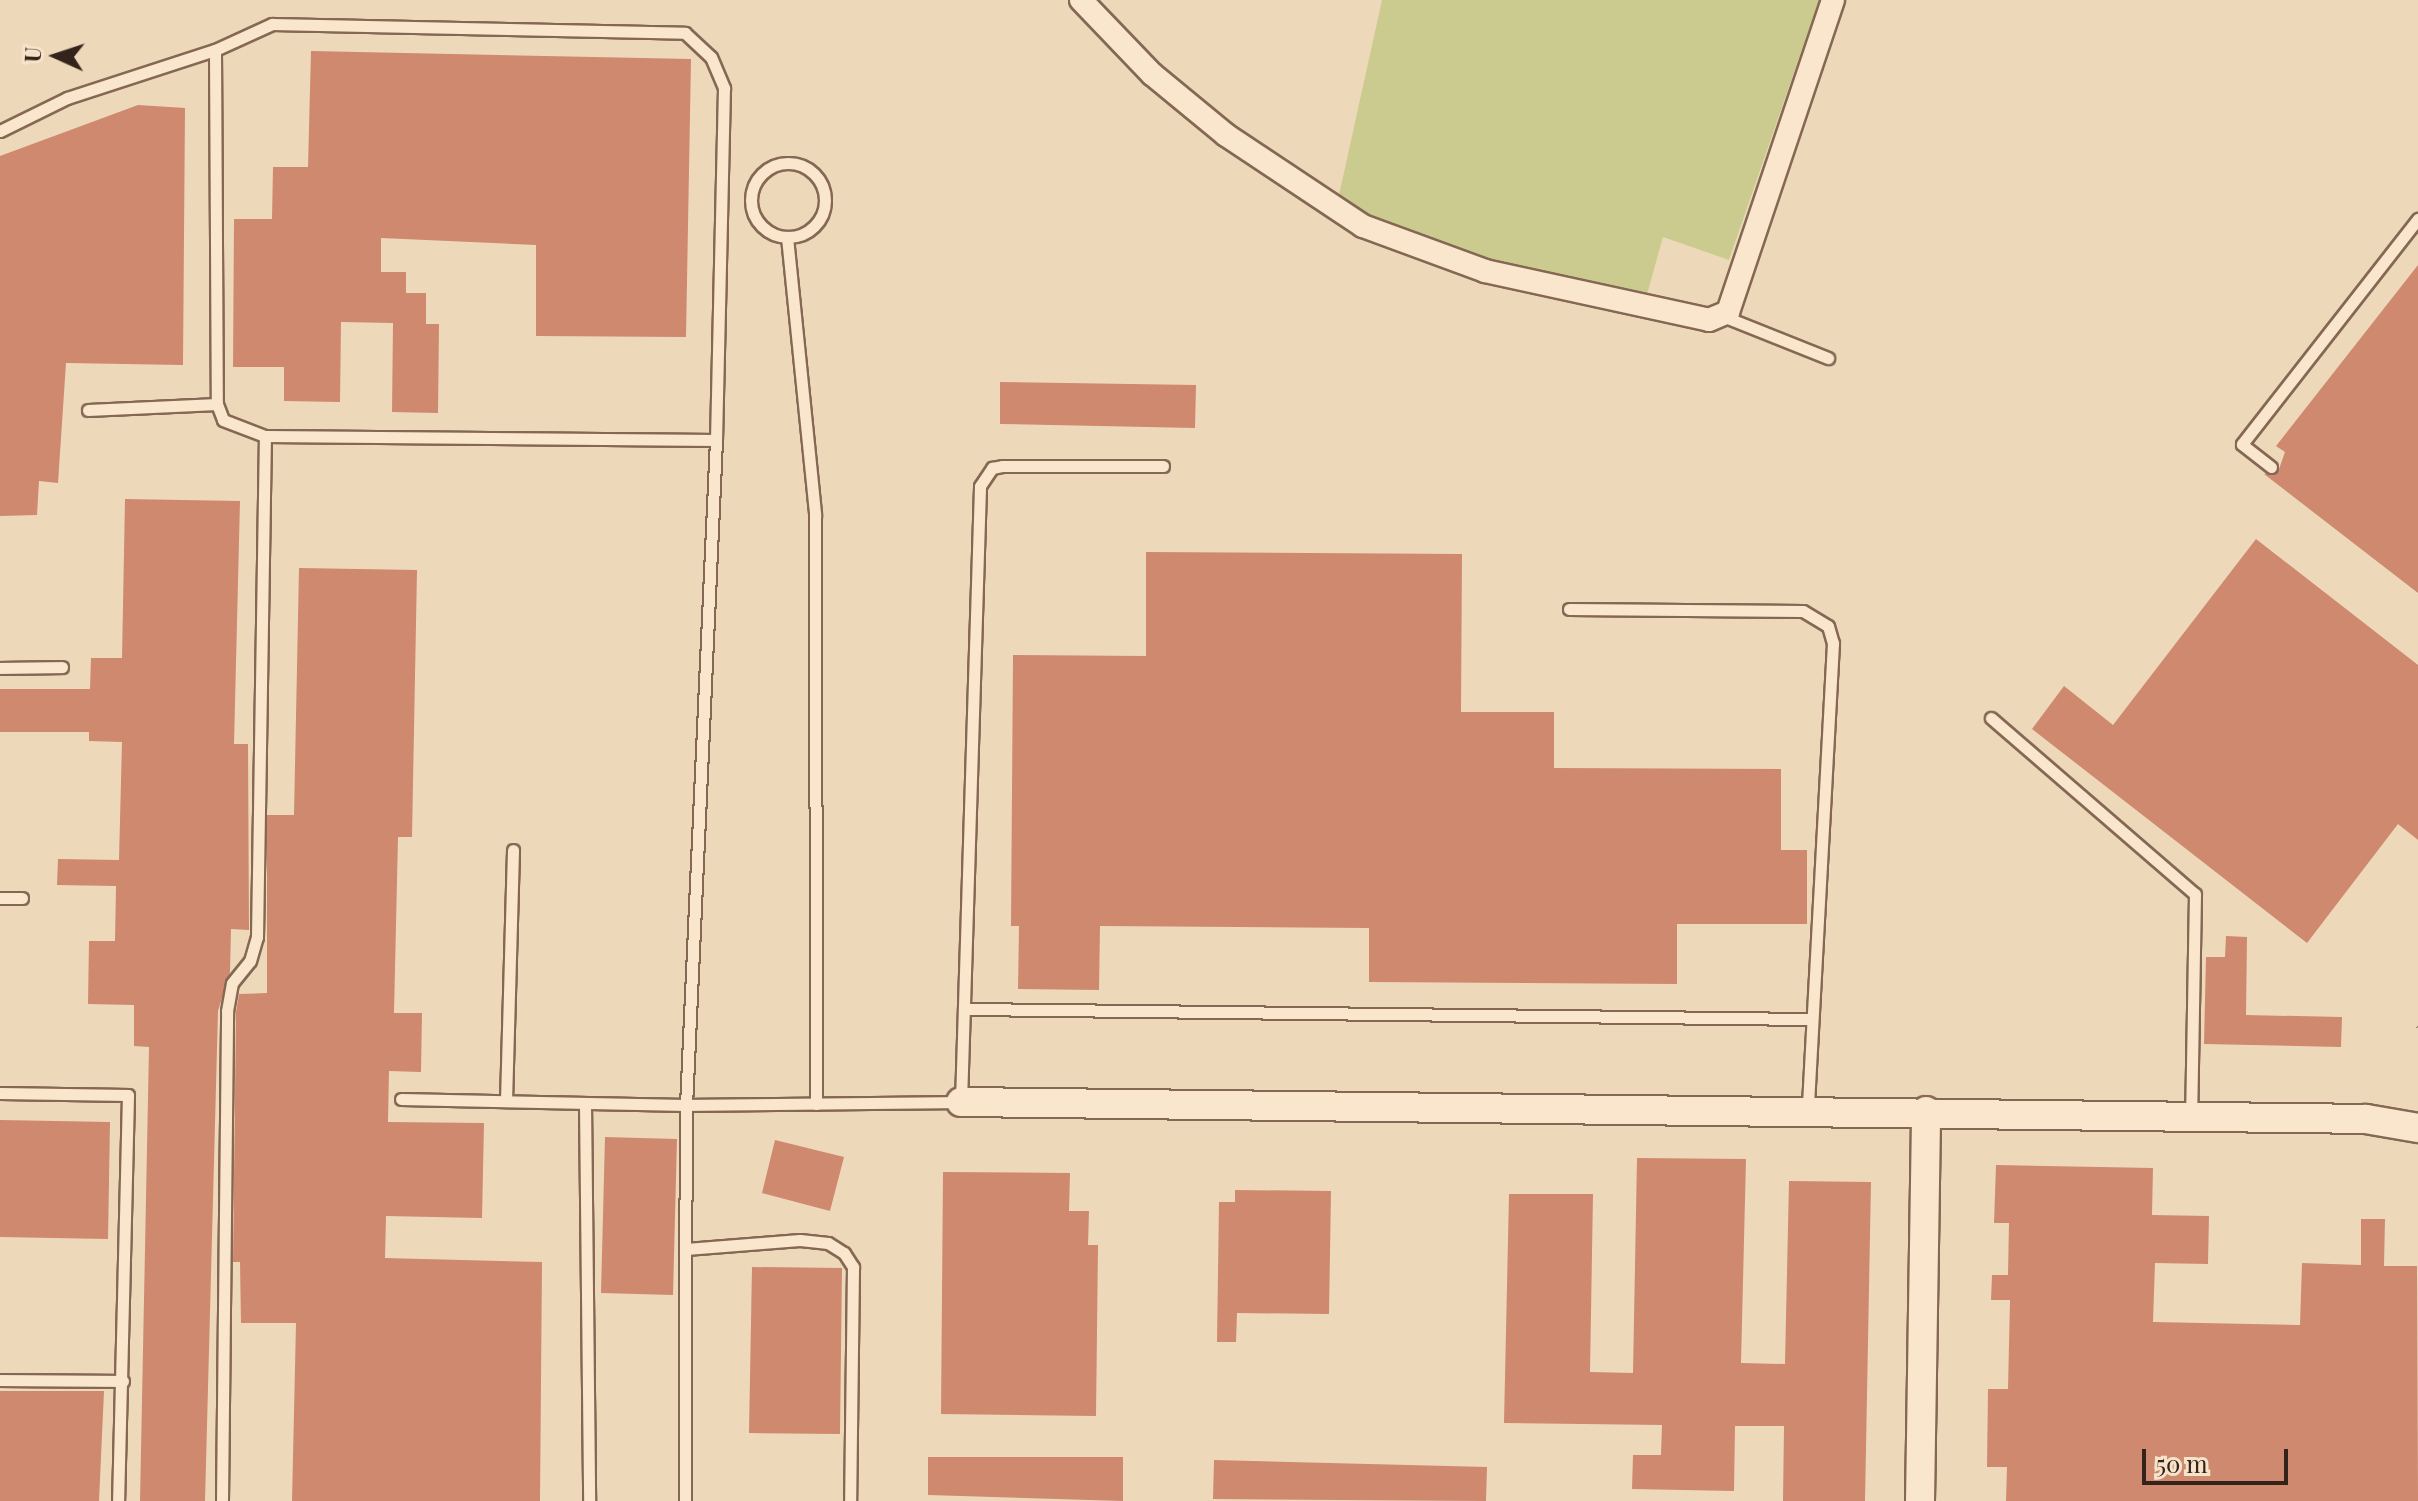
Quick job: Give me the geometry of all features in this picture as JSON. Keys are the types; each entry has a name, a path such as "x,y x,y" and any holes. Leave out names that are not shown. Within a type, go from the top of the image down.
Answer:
{"street":[{"path":"1081,0 1152,74 1226,135 1363,226 1485,271 1709,320 1725,317 1833,0"},
{"path":"961,1102 1926,1111 2366,1119 2418,1128"},
{"path":"1920,1501 1926,1111"}],"lane":[{"path":"0,131 67,98 215,50 272,24 685,33 711,57 724,88 716,440 686,1105 685,1501"},
{"path":"215,50 217,404 223,420 265,436 716,440"},
{"path":"789,163 812,172 825,195 811,230 787,237 765,229 752,199 759,178 789,163"},
{"path":"2271,467 2242,444 2418,219"},
{"path":"787,237 815,515 816,1104"},
{"path":"1725,317 1828,358"},
{"path":"88,410 217,404"},
{"path":"222,1501 227,1011 232,983 250,961 257,937 265,436"},
{"path":"401,1099 686,1105 961,1102 967,1009 980,486 992,468 1002,466 1163,466"},
{"path":"1569,609 1803,611 1828,626 1833,643 1808,1112"},
{"path":"0,668 62,667"},
{"path":"1991,718 2195,894 2191,1118"},
{"path":"506,1101 513,850"},
{"path":"0,898 22,898"},
{"path":"967,1009 1812,1019"},
{"path":"0,1093 128,1095 118,1501"},
{"path":"585,1103 589,1501"},
{"path":"686,1249 800,1240 828,1243 844,1253 853,1267 850,1501"},
{"path":"0,1380 123,1381"}],"shaded area":[{"path":"1382,0 1819,0 1729,260 1663,237 1646,298 1414,241 1337,204"}],"building":[{"path":"311,51 691,59 686,337 536,336 536,245 381,238 381,272 406,272 406,293 426,293 426,324 439,324 438,413 392,412 393,323 341,322 340,402 284,401 284,367 233,367 234,219 272,219 273,167 308,167"},
{"path":"138,105 185,108 183,365 66,363 58,483 39,481 37,515 0,516 0,156"},
{"path":"2418,265 2418,593 2264,474 2278,472 2285,452 2276,446"},
{"path":"1000,382 1196,385 1195,428 1000,424"},
{"path":"125,499 240,501 234,744 248,744 249,930 231,929 230,972 218,1011 205,1501 140,1501 149,1047 134,1046 134,1005 88,1004 89,941 115,941 116,886 57,885 58,859 119,860 122,742 89,741 89,732 0,732 0,689 90,689 91,658 122,658"},
{"path":"2256,539 2418,665 2418,840 2398,824 2307,943 2032,729 2064,686 2113,725"},
{"path":"1146,552 1462,554 1461,712 1554,712 1554,768 1781,769 1781,850 1807,850 1807,924 1677,924 1677,984 1369,982 1369,928 1100,926 1099,990 1018,989 1019,926 1011,926 1013,655 1146,656"},
{"path":"299,568 417,570 412,837 398,837 394,1013 422,1013 421,1072 389,1071 388,1122 484,1123 482,1218 386,1216 385,1258 542,1262 540,1501 292,1501 296,1323 241,1323 240,1262 233,1262 236,1012 239,994 267,993 267,815 294,815"},
{"path":"2226,936 2247,937 2246,1015 2342,1017 2341,1047 2204,1044 2206,957 2225,957"},
{"path":"0,1120 110,1122 108,1239 0,1237"},
{"path":"605,1137 677,1139 673,1295 601,1293"},
{"path":"775,1140 844,1157 830,1211 762,1193"},
{"path":"1637,1158 1746,1159 1741,1363 1785,1364 1789,1181 1871,1182 1865,1501 1783,1501 1784,1426 1735,1426 1734,1491 1632,1489 1633,1455 1661,1455 1662,1425 1504,1423 1509,1194 1593,1194 1590,1372 1633,1373"},
{"path":"1996,1165 2153,1168 2152,1215 2209,1216 2208,1264 2155,1263 2153,1322 2300,1325 2302,1263 2361,1265 2361,1219 2385,1219 2384,1266 2417,1266 2418,1501 2006,1501 2007,1467 1987,1467 1988,1389 2008,1389 2010,1300 1991,1300 1992,1275 2008,1275 2009,1223 1994,1223"},
{"path":"943,1172 1070,1173 1069,1211 1089,1211 1088,1245 1098,1245 1096,1416 941,1414"},
{"path":"1235,1190 1331,1191 1329,1314 1237,1313 1236,1342 1217,1342 1219,1202 1235,1202"},
{"path":"752,1267 842,1268 840,1434 749,1433"},
{"path":"0,1391 104,1391 99,1501 0,1501"},
{"path":"928,1457 1123,1457 1123,1501 928,1495"},
{"path":"1214,1460 1487,1467 1486,1501 1213,1499"}]}
